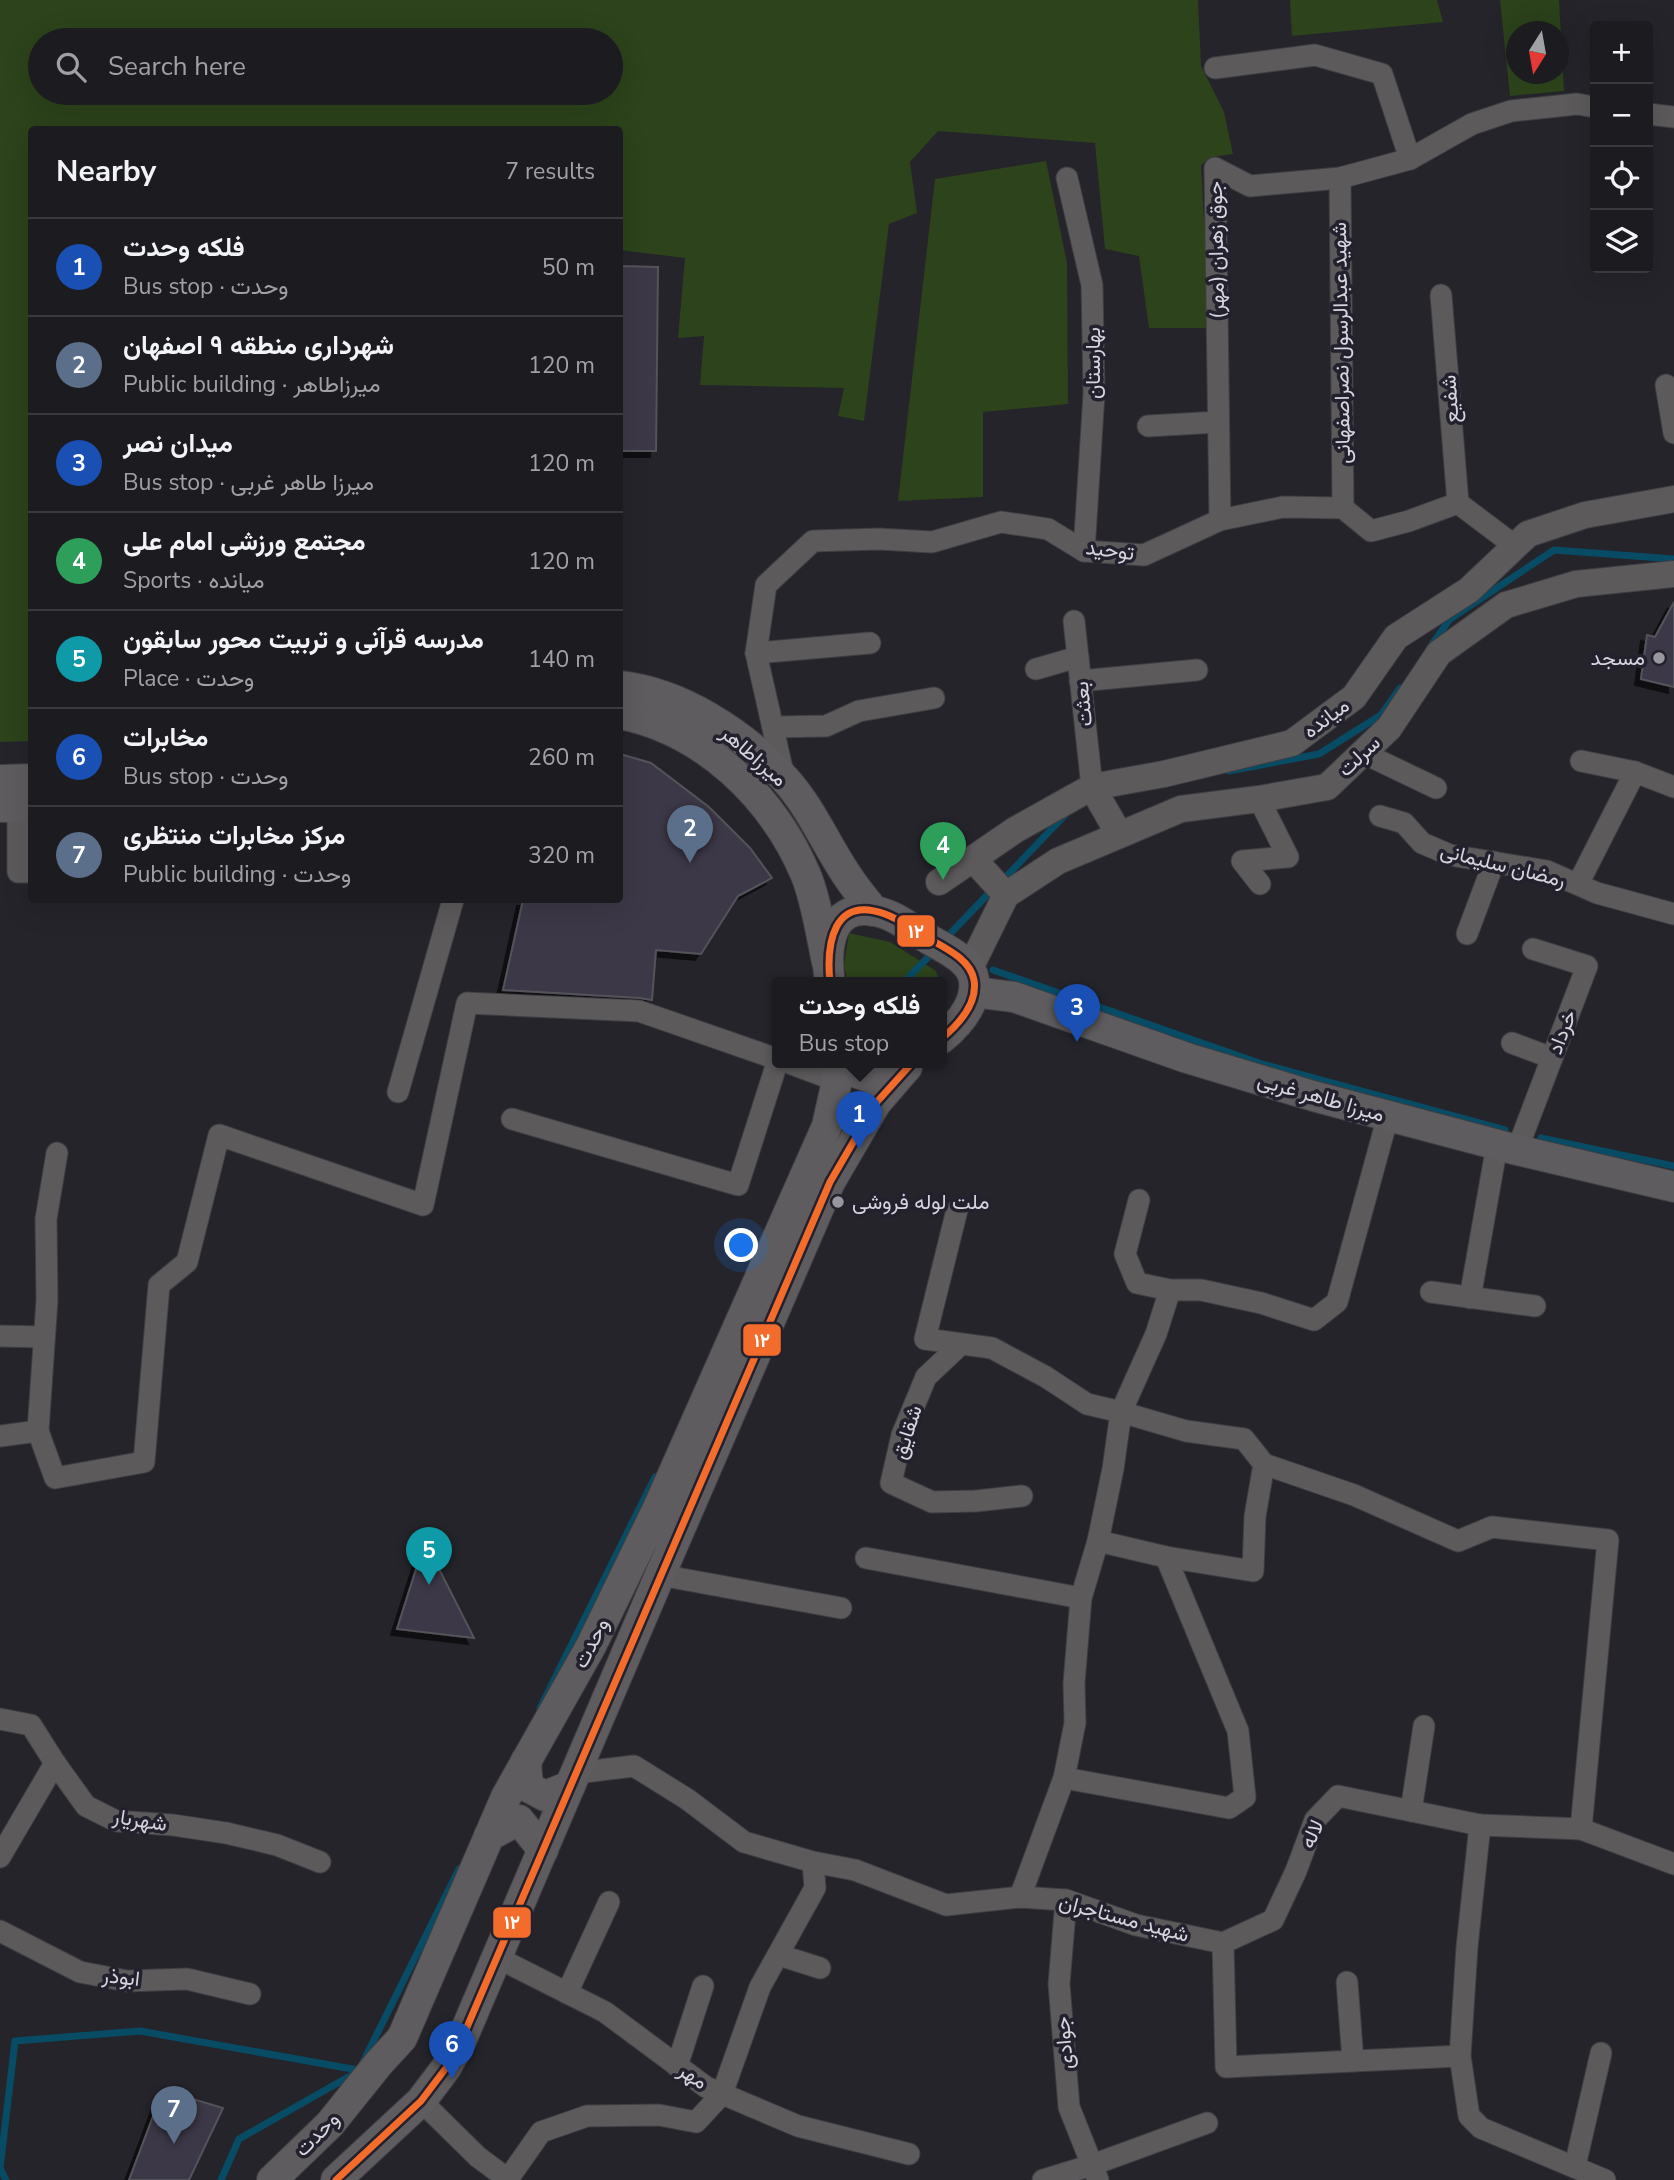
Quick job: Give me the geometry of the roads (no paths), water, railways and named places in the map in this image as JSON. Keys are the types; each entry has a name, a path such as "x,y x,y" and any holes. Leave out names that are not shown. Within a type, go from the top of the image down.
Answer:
{"main road":[{"name":"میرزاطاهر","path":"623,686 634,687 680,702 746,744 785,779 813,817 847,876 874,911"},
{"name":"میرزاطاهر","path":"623,714 671,730 702,749 738,775 765,805 788,840 806,875 829,972"},
{"path":"0,779 28,779"},
{"path":"829,972 831,935 837,922 847,914 860,911 874,911 895,918 958,957 972,980 969,1006 956,1027 947,1034"},
{"name":"میرزا طاهر غربی","path":"972,980 1187,1058 1507,1148 1673,1186"},
{"path":"842,1069 874,1079 891,1077 904,1068"},
{"name":"وحدت","path":"336,2180 421,2101 456,2050 830,1182 876,1103 906,1068"},
{"name":"وحدت","path":"271,2180 330,2124 402,2038 506,1797 591,1646 658,1508 827,1126 842,1069"},
{"path":"526,1761 528,1787 545,1796 573,1780"},
{"path":"489,1836 519,1820 542,1850"}],"street":[{"path":"1215,68 1315,55 1382,74 1410,159"},
{"name":"جوق زهران (مهر)","path":"1220,520 1215,168 1250,186 1340,178 1410,159 1472,124 1511,111 1577,104 1590,106"},
{"path":"1653,115 1674,117"},
{"name":"بهارستان","path":"1068,178 1092,285 1094,394 1084,551"},
{"name":"شهید عبدالرسول نصراصفهانی","path":"1340,178 1343,508"},
{"name":"شفیع","path":"1441,295 1458,503"},
{"path":"1666,385 1674,433"},
{"path":"1148,426 1218,422"},
{"name":"میانده","path":"939,882 1015,830 1095,793 1292,743 1354,697 1396,637 1469,590 1528,534 1585,515 1674,499"},
{"path":"1343,508 1371,531 1409,521 1458,503 1515,546"},
{"name":"توحید","path":"785,779 756,653 766,585 813,541 879,539 932,542 1001,522 1048,529 1084,551 1144,555 1220,520 1283,507 1343,508"},
{"name":"سرلت","path":"1000,889 1119,834 1181,809 1327,787 1389,728 1439,653 1506,605 1576,584 1674,574"},
{"name":"بعثت","path":"1074,621 1095,793"},
{"path":"756,653 870,643"},
{"path":"1036,669 1078,657"},
{"path":"1080,681 1197,670"},
{"path":"773,727 826,726 859,711 934,698"},
{"path":"1363,752 1436,788"},
{"path":"1581,761 1635,772 1674,787"},
{"path":"1578,884 1635,772"},
{"path":"1095,793 1119,834"},
{"path":"1259,799 1288,857 1242,861 1260,884"},
{"path":"17,807 18,872 28,872"},
{"name":"رمضان سلیمانی","path":"1380,816 1404,823 1422,843 1450,855 1547,871 1597,893 1674,914"},
{"path":"972,980 1000,889 973,859"},
{"path":"1467,934 1494,862"},
{"path":"398,1092 452,903"},
{"name":"خرداد","path":"1470,1298 1507,1148 1552,1058 1587,966 1533,949"},
{"path":"57,1153 46,1219 47,1300 38,1431 55,1478 144,1462 159,1285 187,1262 219,1135 423,1205 467,1003 639,1010 772,1059"},
{"path":"1512,1043 1552,1058"},
{"path":"512,1119 738,1185 775,1068"},
{"path":"1139,1200 1125,1254 1137,1283 1170,1290 1201,1290 1261,1303 1314,1321 1337,1302 1388,1116"},
{"path":"957,1210 925,1339 992,1348 1046,1377 1087,1404 1186,1431 1244,1438 1264,1464 1354,1495 1458,1541 1492,1527 1608,1540 1581,1829"},
{"path":"1020,1897 1064,1778 1075,1723 1074,1683 1081,1598 1098,1541 1113,1469 1121,1412 1156,1334 1170,1290"},
{"path":"1431,1292 1535,1306"},
{"path":"0,1336 44,1336"},
{"name":"شقایق","path":"960,1345 926,1377 902,1435 891,1483 932,1502 1022,1496"},
{"path":"0,1436 38,1431"},
{"path":"1098,1541 1166,1557 1252,1571 1255,1516 1264,1464"},
{"path":"1064,1778 1229,1808 1245,1797 1238,1731 1166,1557"},
{"path":"866,1558 1081,1598"},
{"path":"660,1575 841,1608"},
{"name":"شهریار","path":"0,1719 31,1725 86,1806 116,1821 173,1825 226,1833 276,1845 320,1862"},
{"path":"1411,1811 1424,1726"},
{"path":"0,1857 55,1763"},
{"name":"شهید مستاجران","path":"573,1780 634,1766 687,1799 744,1842 813,1862 855,1870 946,1906 1020,1897 1066,1900 1136,1925 1223,1943"},
{"name":"لاله","path":"1223,1943 1273,1920 1296,1871 1315,1820 1338,1796 1480,1825 1581,1829 1674,1864"},
{"path":"1480,1825 1467,1947 1460,2056 1469,2116 1481,2128 1605,2180"},
{"path":"421,2101 478,2157 509,2179 541,2132 587,2116 659,2115 696,2122 722,2094 760,1987 815,1888 813,1862"},
{"name":"جوادی","path":"1066,1900 1059,1984 1069,2107 1095,2173"},
{"path":"567,1993 609,1902"},
{"name":"ابوذر","path":"0,1931 80,1972 127,1981 187,1979 250,1994"},
{"path":"1223,1943 1226,2067 1460,2056"},
{"path":"779,1955 820,1968"},
{"name":"مهر","path":"496,1957 605,2012 706,2087 798,2126 909,2154"},
{"path":"1347,1982 1353,2061"},
{"path":"677,2066 703,1986"},
{"path":"1575,2166 1601,2053"},
{"path":"1043,2180 1095,2173 1207,2123"}],"waterway":[{"path":"1430,647 1450,619 1554,550 1674,559"},
{"path":"1229,771 1319,754 1381,715 1400,688"},
{"path":"1001,882 1065,815"},
{"path":"948,936 992,890"},
{"path":"909,977 934,951"},
{"path":"993,970 1262,1064 1505,1130"},
{"path":"1541,1138 1674,1166"},
{"path":"540,1708 655,1477"},
{"path":"363,2062 459,1869"},
{"path":"6,2180 0,2168 15,2041 140,2031 358,2070"},
{"path":"221,2180 239,2139 357,2072"}],"place":[{"name":"مسجد","path":"1659,658"},
{"name":"شهرداری منطقه ۹ اصفهان","path":"690,863"},
{"name":"مجتمع ورزشی امام علی","path":"943,880"},
{"name":"میدان نصر","path":"1077,1042"},
{"name":"فلکه وحدت","path":"859,1149"},
{"name":"ملت لوله فروشی","path":"838,1202"},
{"name":"مدرسه قرآنی و تربیت محور سابقون","path":"429,1585"},
{"name":"مخابرات","path":"452,2079"},
{"name":"مرکز مخابرات منتظری","path":"174,2144"}]}
